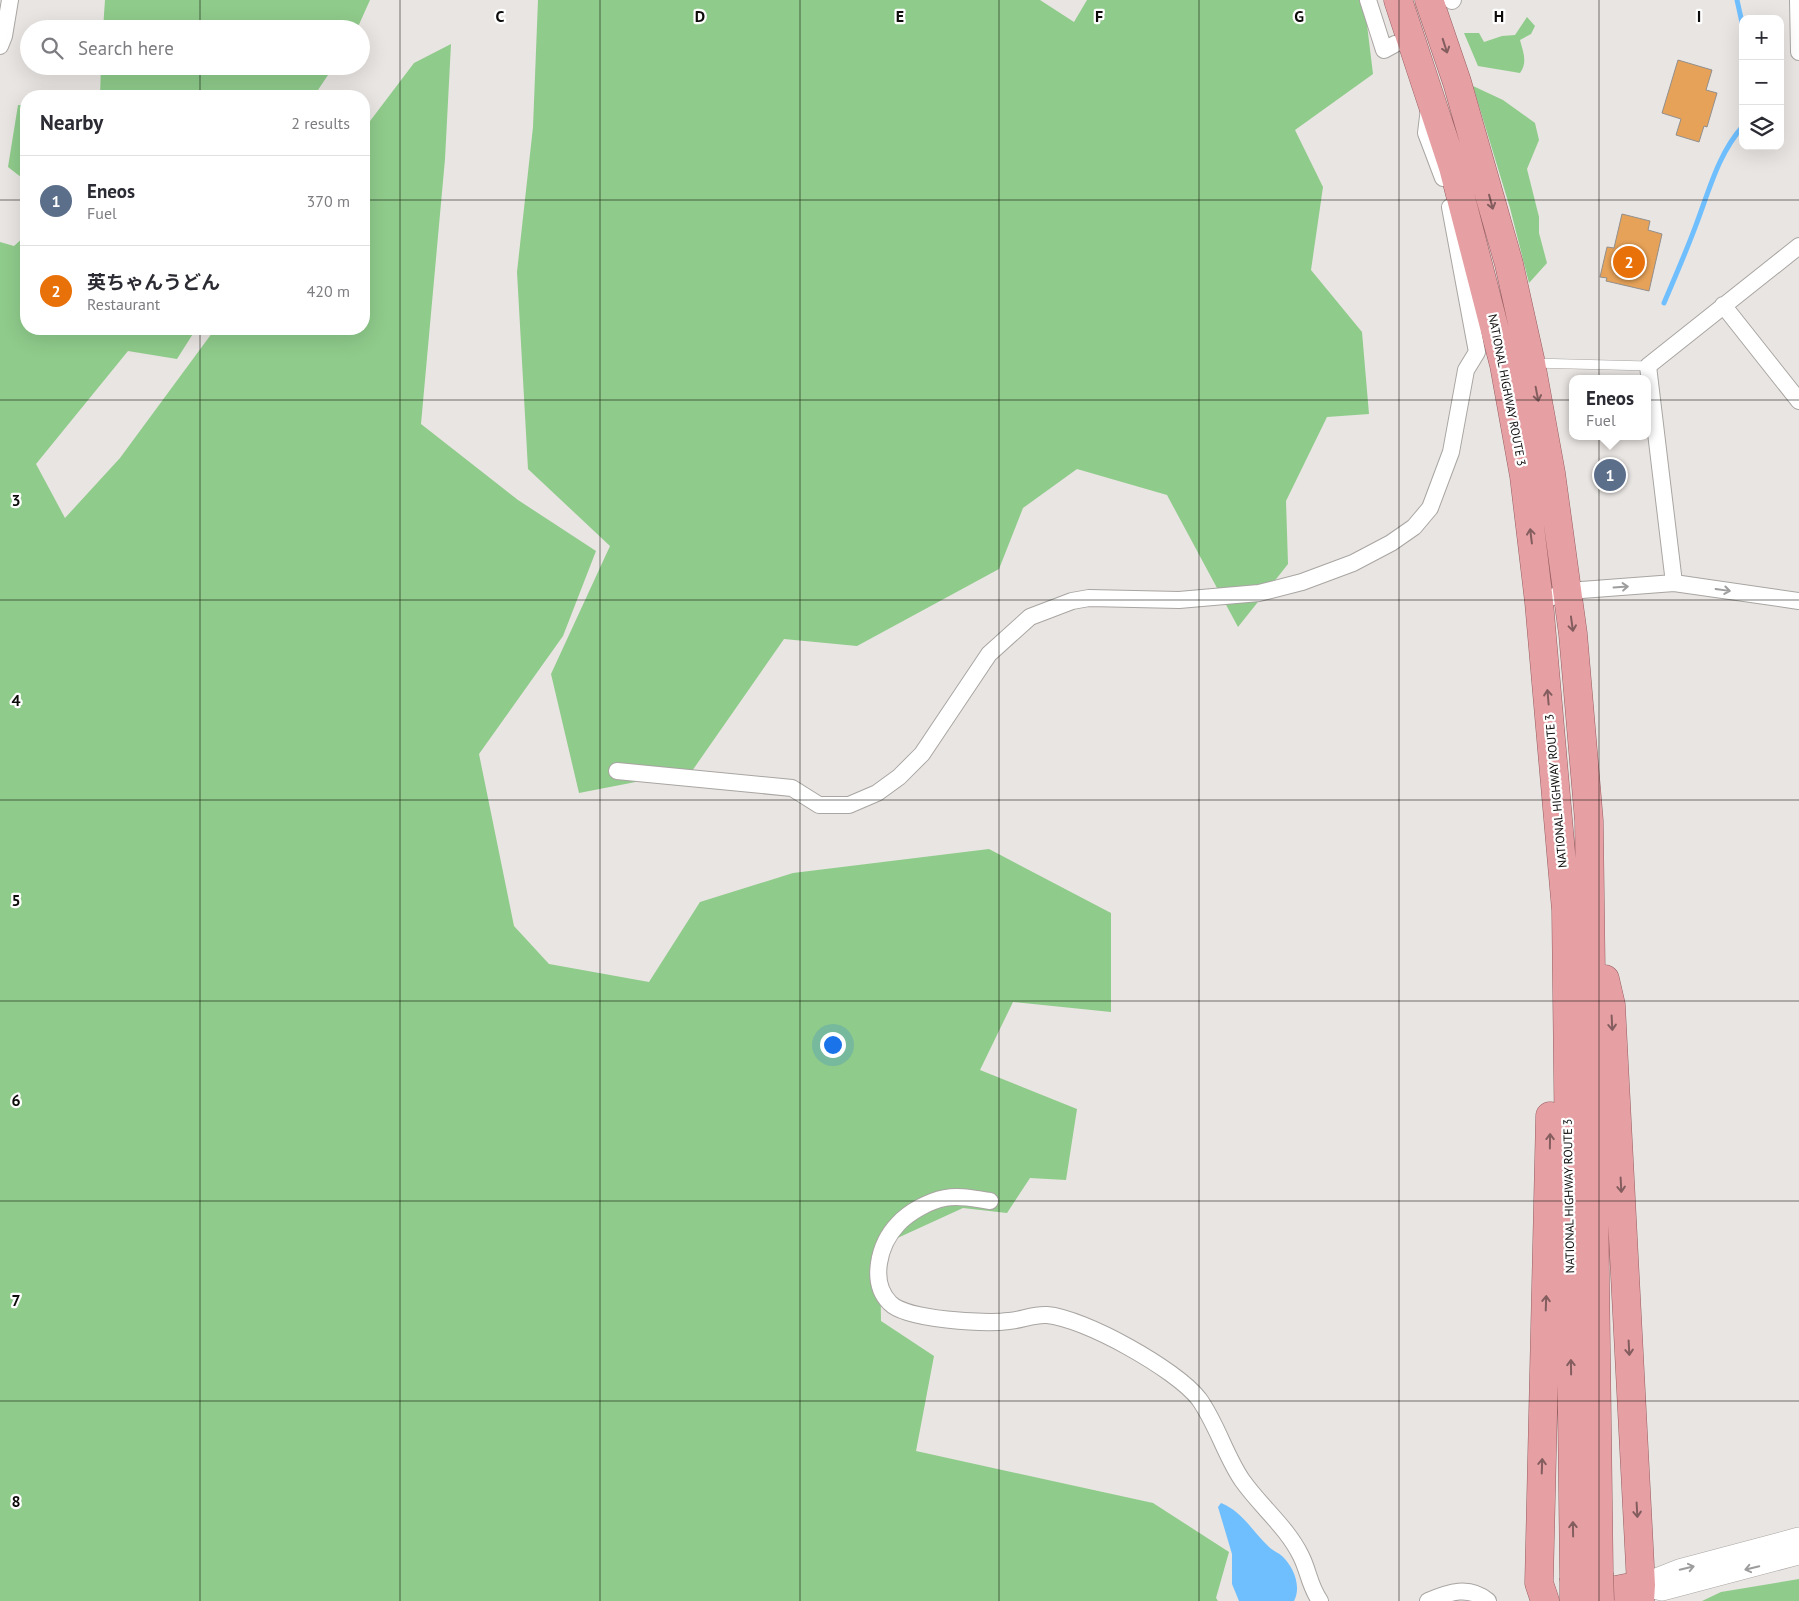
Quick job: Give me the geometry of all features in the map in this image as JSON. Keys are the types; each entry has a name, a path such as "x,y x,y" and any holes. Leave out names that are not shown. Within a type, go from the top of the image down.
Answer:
{"highway":[{"name":"NATIONAL HIGHWAY ROUTE 3","path":"1398,0 1431,94 1481,268 1504,365 1524,476 1540,602 1578,908 1594,1092 1577,1588 1600,1601"},
{"name":"NATIONAL HIGHWAY ROUTE 3","path":"1429,0 1482,168 1509,264 1531,363 1552,473 1573,634 1589,821 1578,908"},
{"path":"1577,1588 1641,1593 1611,1005 1578,908"},
{"path":"1545,1601 1539,1583 1551,1061 1578,908"}],"street":[{"path":"0,46 4,36 10,0"},
{"path":"1368,0 1384,50 1395,44"},
{"path":"1798,0 1799,52"},
{"path":"617,771 792,788 819,804 849,805 877,793 899,777 922,754 989,654 1030,617 1072,601 1089,598 1180,600 1259,593 1302,582 1353,563 1414,527 1430,508 1444,475 1451,452 1466,370 1477,352 1447,188 1426,133 1431,94"},
{"path":"1649,375 1648,366 1799,246"},
{"path":"1724,304 1799,401"},
{"path":"1651,391 1674,583"},
{"path":"1540,602 1568,590 1674,583 1799,601"},
{"path":"990,1201 960,1196 944,1198 929,1203 898,1223 889,1236 880,1260 878,1280 880,1292 892,1305 922,1316 987,1322 1011,1321 1047,1314 1068,1320 1140,1353 1168,1371 1198,1398 1243,1481 1283,1529 1301,1556 1310,1587 1320,1601"},
{"path":"1641,1593 1679,1570 1799,1538"},
{"path":"1641,1593 1662,1590 1799,1554"},
{"path":"1428,1601 1460,1591 1472,1592 1488,1601"}],"lane":[{"path":"1531,363 1648,366"}],"green space":[{"path":"105,0 370,0 361,20 104,20"},
{"path":"538,0 1040,0 1074,22 1087,0 1364,0 1373,74 1295,130 1323,187 1311,270 1362,332 1369,414 1327,417 1286,501 1288,564 1238,627 1167,495 1077,469 1023,508 999,569 857,646 784,639 692,771 579,793 551,674 610,546 528,469 517,272 533,127"},
{"path":"1527,17 1535,26 1531,34 1520,40 1524,65 1520,73 1478,66 1464,33 1479,33 1484,42 1502,36 1515,35"},
{"path":"451,44 445,159 421,424 518,500 596,551 563,636 479,754 514,926 549,964 649,982 700,902 793,873 989,849 1111,913 1111,1012 1013,1002 980,1070 1077,1109 1066,1180 1030,1178 1007,1213 963,1208 880,1246 881,1321 934,1356 916,1451 1153,1503 1229,1552 1216,1598 1218,1601 0,1601 0,242 14,246 20,240 20,335 192,335 177,359 128,351 36,464 65,518 120,458 211,335 370,335 370,121 414,63"},
{"path":"101,75 328,75 318,90 100,90"},
{"path":"1473,86 1503,100 1535,123 1539,140 1527,169 1539,217 1539,233 1547,263 1529,283 1510,208"},
{"path":"18,105 20,105 20,176 8,167"},
{"path":"1799,1579 1799,1601 1702,1601 1721,1592"}],"water":[{"path":"1221,1503 1235,1511 1269,1547 1290,1565 1297,1583 1294,1601 1239,1601 1232,1584 1232,1554 1218,1507"}],"building":[{"path":"1678,60 1712,70 1706,90 1717,93 1707,127 1704,126 1699,142 1676,135 1681,119 1662,113"},
{"path":"1622,214 1650,221 1648,230 1662,234 1649,291 1606,281 1607,278 1600,277 1607,247 1614,248"}],"waterway":[{"path":"1737,0 1740,15"},
{"path":"1664,303 1710,186 1727,148 1739,131"}],"place":[{"name":"英ちゃんうどん","path":"1629,262"},
{"name":"Eneos","path":"1610,475"}]}
